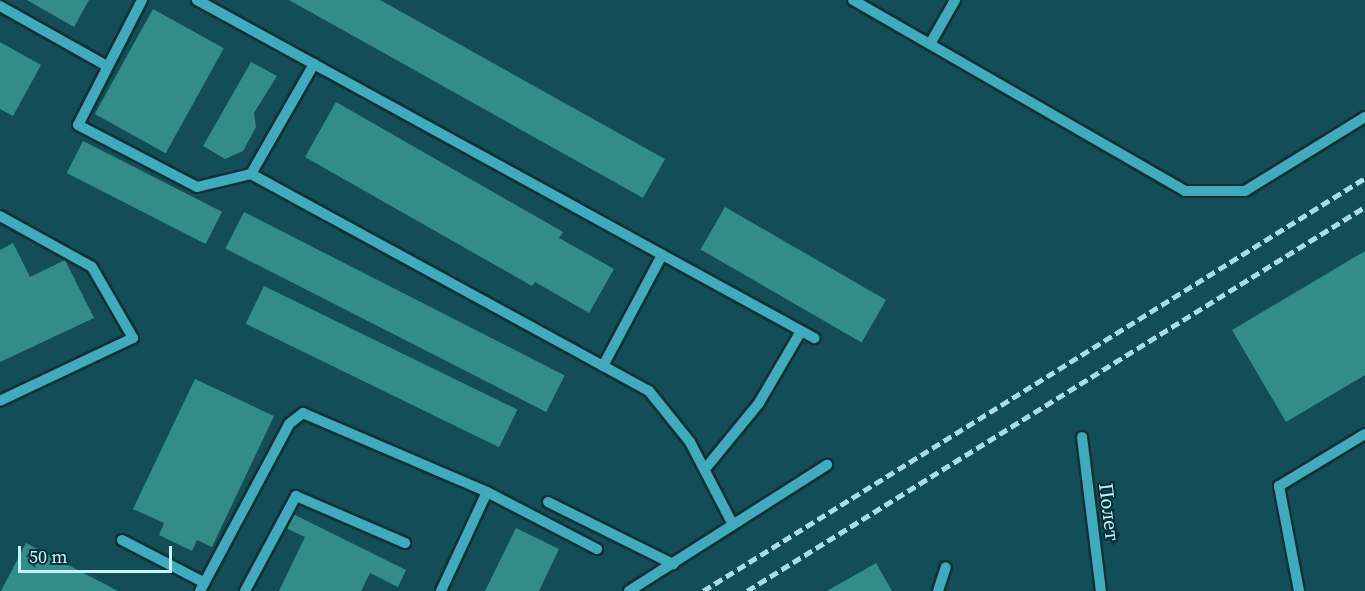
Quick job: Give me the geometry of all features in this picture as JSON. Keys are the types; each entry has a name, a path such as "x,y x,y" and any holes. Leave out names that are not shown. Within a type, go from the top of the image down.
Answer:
{"street":[{"path":"142,0 78,124 197,188 251,174 649,391 669,410 705,469 733,525"},
{"path":"197,0 814,338"},
{"path":"853,0 1185,191 1245,191 1365,117"},
{"path":"930,44 955,0"},
{"path":"0,6 107,66"},
{"path":"251,174 314,64"},
{"path":"0,216 92,267 134,338 0,401"},
{"path":"603,366 662,255"},
{"path":"705,469 759,403 801,331"},
{"path":"122,540 202,587 289,424 303,413 487,492 597,549"},
{"path":"1299,591 1279,486 1365,434"},
{"name":"Полет","path":"1082,437 1101,591"},
{"path":"629,591 826,465"},
{"path":"441,591 487,492"},
{"path":"245,591 296,496 304,495 405,543"},
{"path":"548,502 673,564"},
{"path":"938,591 946,567"}],"building":[{"path":"27,0 89,0 74,27"},
{"path":"289,0 380,0 665,159 643,198"},
{"path":"153,9 224,48 166,153 95,114"},
{"path":"0,42 41,65 13,116 0,109"},
{"path":"251,62 277,76 254,113 256,127 243,151 225,159 203,146"},
{"path":"336,102 563,232 559,238 614,269 589,313 535,282 532,286 305,157"},
{"path":"83,141 222,212 206,244 67,173"},
{"path":"725,207 886,300 862,342 700,249"},
{"path":"244,212 565,375 546,412 225,249"},
{"path":"13,243 30,277 65,260 94,318 0,362 0,250"},
{"path":"1365,251 1365,375 1286,422 1232,330"},
{"path":"264,286 517,410 499,447 246,324"},
{"path":"195,379 274,416 212,547 197,540 192,551 159,535 164,523 133,509"},
{"path":"293,514 406,570 398,587 370,573 361,591 279,591 305,537 286,528"},
{"path":"516,528 559,549 539,591 485,591"},
{"path":"26,543 118,591 1,591"},
{"path":"876,563 892,591 827,591"}],"railway":[{"path":"703,591 1365,178"},
{"path":"747,591 1365,207"}]}
